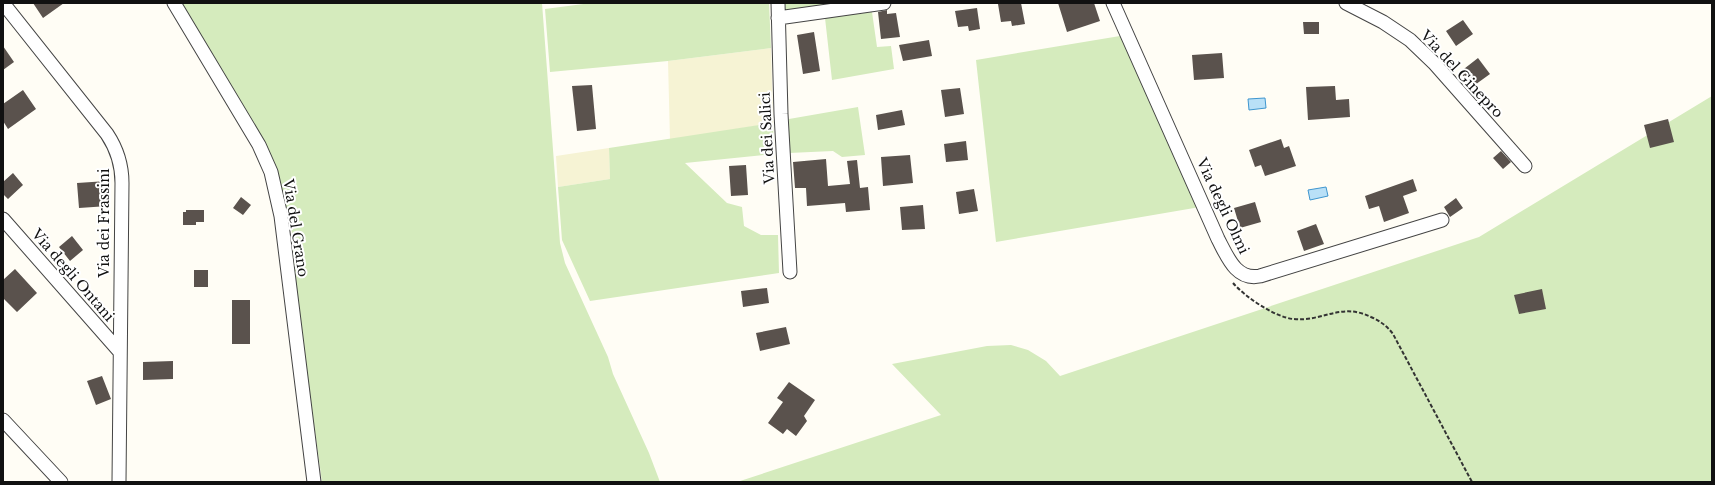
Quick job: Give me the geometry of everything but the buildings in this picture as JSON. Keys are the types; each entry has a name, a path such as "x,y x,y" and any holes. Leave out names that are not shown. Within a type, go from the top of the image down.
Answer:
{"street":[{"name":"Via dei Frassini","path":"3,3 107,134 119,157 122,184 120,482"},
{"name":"Via del Grano","path":"174,3 252,132 265,158 275,187 281,216 314,482"},
{"name":"Via dei Salici","path":"778,3 781,114 790,272"},
{"path":"778,18 884,3"},
{"name":"Via degli Olmi","path":"1113,3 1218,239 1232,264 1243,275 1252,277 1260,276 1442,220"},
{"name":"Via del Ginepro","path":"1346,3 1383,22 1410,40 1434,63 1525,166"},
{"name":"Via degli Ontani","path":"3,218 120,352"},
{"path":"3,420 60,482"}],"path":[{"path":"1232,281 1240,290 1259,303 1288,318 1308,318 1353,310 1373,318 1386,326 1393,334 1472,482"}],"shaded area":[{"path":"771,48 773,123 670,140 668,61"},
{"path":"609,148 610,179 558,187 556,156"}],"green space":[{"path":"179,3 542,3 560,243 565,263 608,357 613,374 649,453 660,482 322,482 296,294 292,232 283,197"},
{"path":"591,3 769,3 771,48 668,61 550,72 545,9"},
{"path":"782,3 826,3 826,5 783,11"},
{"path":"872,12 877,47 891,46 894,69 832,80 825,18"},
{"path":"1126,35 1200,207 996,242 976,60"},
{"path":"1712,96 1712,482 737,482 941,415 892,364 987,346 1011,345 1028,350 1046,361 1060,376 1479,237"},
{"path":"858,107 865,155 842,157 833,151 789,153 789,119"},
{"path":"773,123 774,154 685,163 727,203 742,207 744,226 761,235 778,235 779,273 590,301 562,240 558,187 610,179 609,148"}],"water":[{"path":"1265,98 1266,108 1249,110 1248,99"},
{"path":"1326,187 1328,196 1310,200 1308,190"}]}
